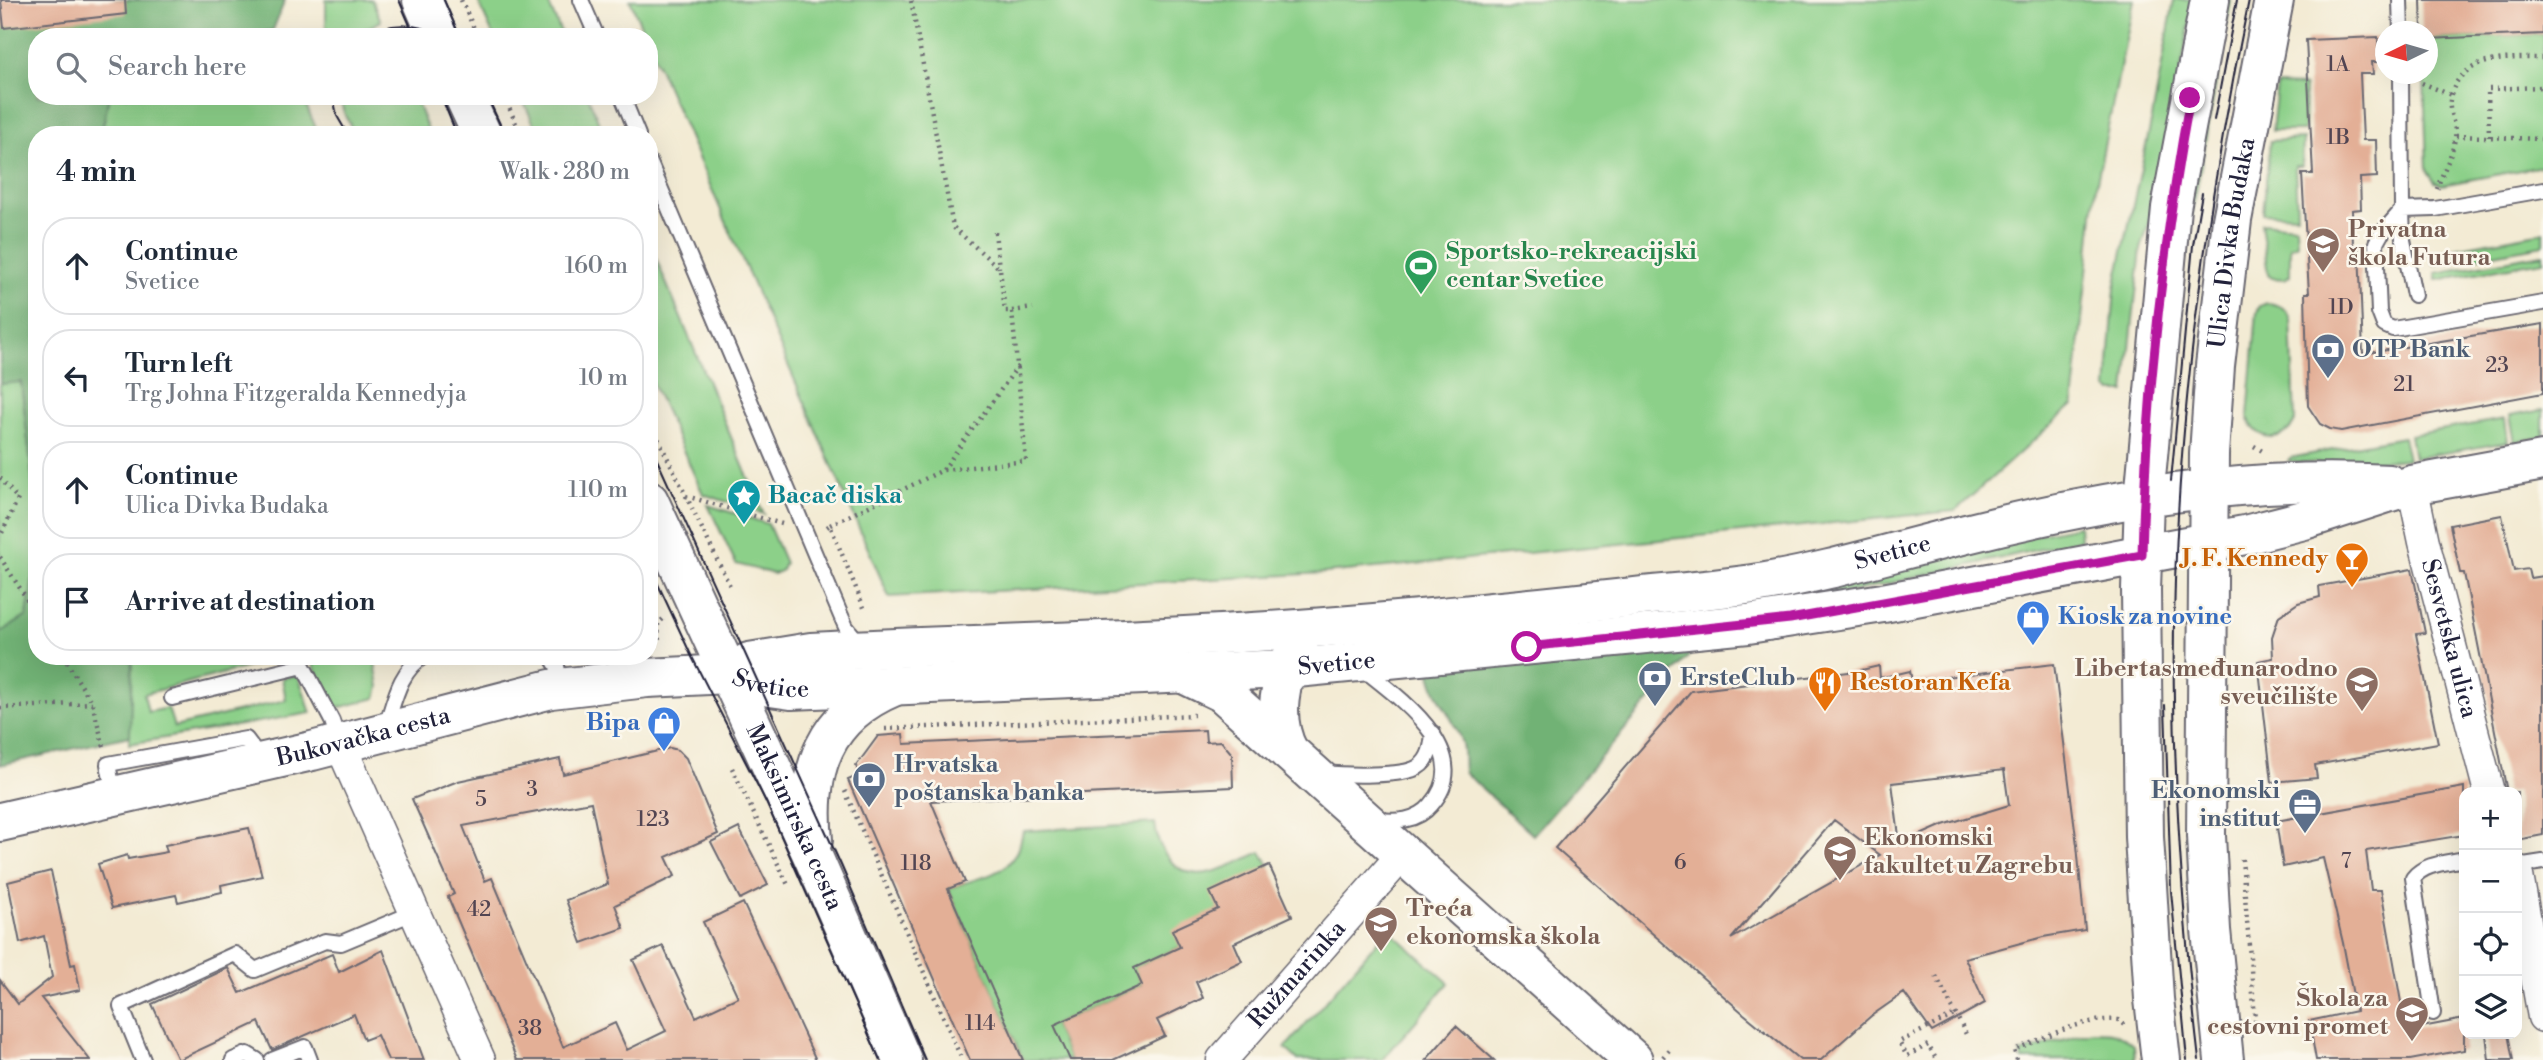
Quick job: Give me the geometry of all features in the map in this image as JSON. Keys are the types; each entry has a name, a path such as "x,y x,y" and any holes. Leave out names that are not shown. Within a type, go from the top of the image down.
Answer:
{"main road":[{"path":"422,0 434,28"},
{"path":"2161,1060 2146,874 2142,555 2144,499 2171,208 2210,0"},
{"name":"Ulica Divka Budaka","path":"2224,1060 2211,930 2206,836 2207,489 2214,366 2223,283 2274,0"},
{"path":"468,105 478,126"},
{"name":"Svetice","path":"729,674 749,662 773,657 866,650 1200,636 1335,645 1759,623 1883,603 2207,542 2304,520 2412,485 2543,461"},
{"name":"Svetice","path":"729,674 750,684 776,689 1286,669 1335,645 1522,610 1758,583 1839,567 2024,520 2144,499 2246,485 2320,482 2412,485"},
{"name":"Maksimirska cesta","path":"667,498 729,674 902,1060"},
{"path":"1298,760 1282,739 1279,714 1286,669 1295,651 1335,645"},
{"path":"563,676 590,665"},
{"name":"Bukovačka cesta","path":"0,822 111,780 264,763 512,697 563,676 647,678 729,674"},
{"path":"1184,674 1223,693 1633,1060"},
{"path":"814,859 811,798 816,769 828,740 859,705 897,685"}],"street":[{"name":"Sesvetska ulica","path":"2412,485 2424,542 2488,787"},
{"path":"340,744 480,1060"},
{"name":"Ružmarinka","path":"1220,1060 1402,855"},
{"path":"2522,897 2543,1017"}],"lane":[{"path":"581,0 593,28"},
{"path":"2400,0 2400,21"},
{"path":"2401,84 2403,240 2414,295"},
{"path":"626,105 634,126"},
{"path":"658,182 841,616 853,637 866,650"},
{"path":"2543,190 2435,208 2402,210 2376,243 2379,312 2384,326 2393,329 2543,303"},
{"path":"1335,645 1414,712 1433,732 1443,755 1441,791 1427,811 1403,820 1384,820 1354,812"},
{"path":"384,732 402,678 413,665"},
{"path":"172,698 303,666 332,721 340,744"},
{"path":"1298,760 1346,774 1409,771 1424,762 1432,744 1433,732"},
{"path":"2433,1013 2413,878 2419,870 2459,860"},
{"path":"2522,867 2543,862"},
{"path":"143,1060 121,1006 235,954 255,970 325,941 341,943 415,912"},
{"path":"272,1060 305,1047 310,1060"},
{"path":"233,1060 247,1054 257,1060"}],"path":[{"path":"462,0 474,28"},
{"path":"911,0 953,227 1000,269"},
{"path":"2437,189 2456,136 2449,110 2451,95 2461,77 2478,64 2503,58 2543,58"},
{"path":"2424,84 2451,95"},
{"path":"2489,137 2488,89 2542,88"},
{"path":"508,105 517,126"},
{"path":"2456,136 2543,139"},
{"path":"995,232 1005,311 1032,309"},
{"path":"824,528 943,470 1026,461 1012,311"},
{"path":"943,470 1019,365"},
{"path":"658,459 667,498 731,588"},
{"path":"0,478 18,499 0,537"},
{"path":"667,498 782,523 786,529"},
{"path":"830,525 865,610"},
{"path":"0,557 28,601"},
{"path":"659,642 658,624 666,616"},
{"path":"69,665 92,703 111,780"},
{"path":"0,708 92,703"},
{"path":"876,730 1202,714"},
{"path":"732,768 791,893"},
{"path":"841,783 962,1060"},
{"path":"2241,847 2256,1033"},
{"path":"1936,976 1968,1038"},
{"path":"1935,1057 1928,1045 1907,1056 1899,1042 1956,1014"},
{"path":"2017,1060 2014,1050 2083,1023 2119,1020 2126,1027"}],"green space":[{"path":"116,0 285,0 274,28 28,28 28,105 107,105 103,126 28,126 28,442 21,382 0,384 0,23"},
{"path":"326,0 372,0 381,21 368,28 326,28"},
{"path":"547,0 559,28 490,28 478,1"},
{"name":"Sportsko-rekreacijski centar Svetice","path":"630,0 2134,0 2096,186 2073,405 1955,511 1325,573 889,597 658,66 658,28 642,28"},
{"path":"2174,0 2194,0 2157,197 2141,249 2125,392 2112,392 2107,389 2115,288 2152,118"},
{"path":"2225,0 2231,0 2192,216 2180,259"},
{"path":"2543,34 2543,166 2442,185 2435,182 2427,170 2424,84 2438,84 2438,39"},
{"path":"2277,85 2305,86 2304,131 2272,131"},
{"path":"107,105 306,105 315,126 103,126"},
{"path":"418,105 426,126 350,126 342,107"},
{"path":"525,105 592,105 600,126 535,126"},
{"path":"2303,139 2302,166 2295,166 2297,215 2263,213 2270,141"},
{"path":"2261,223 2296,226 2297,245 2290,246 2290,275 2285,279 2268,275"},
{"path":"2543,232 2543,245 2434,265 2432,257 2435,252"},
{"path":"2543,254 2543,261 2437,280 2436,273"},
{"path":"658,263 764,514 703,494 658,396"},
{"path":"2267,303 2282,307 2291,319 2295,421 2290,429 2277,437 2256,431 2248,416 2257,312 2260,306"},
{"path":"21,381 28,441 28,610 27,616 0,633 0,384"},
{"path":"2543,410 2543,437 2515,442 2510,416"},
{"path":"2505,419 2508,442 2414,458 2410,435"},
{"path":"2403,437 2408,459 2337,465 2288,461 2290,458"},
{"path":"708,505 768,524 785,563 782,570 774,574 736,564"},
{"path":"2079,526 2080,540 1851,592 1758,606 1600,621"},
{"path":"28,610 28,665 132,665 130,736 0,765 0,633 27,616"},
{"path":"1706,636 1533,835 1464,772 1463,747 1459,734 1434,688 1429,667"},
{"path":"132,665 255,665 144,694 148,712 168,708 174,727 286,700 282,678 298,675 311,713 129,744"},
{"path":"313,665 375,665 379,687 376,698 338,708 328,698"},
{"path":"1155,823 1159,842 1166,855 1179,868 1190,873 1214,872 1261,852 1269,865 1218,909 1180,947 1135,968 1142,985 1054,1025 1070,1060 1023,1060 948,889 987,876 1006,866 1019,847 1023,831"},
{"path":"1388,929 1449,983 1382,1060 1298,1060 1285,1048"},
{"path":"2092,1031 2110,1032 2123,1037 2134,1046 2135,1060 2022,1060 2020,1053"}],"building":[{"path":"1,0 125,0 126,14 4,28"},
{"path":"2421,0 2543,0 2543,34 2438,39 2438,21 2422,21"},
{"path":"2375,37 2373,74 2360,74 2363,140 2376,140 2377,177 2360,178 2361,209 2352,210 2353,247 2359,247 2363,354 2543,324 2543,393 2341,431 2320,424 2308,406 2305,293 2309,293 2302,174 2313,174 2306,40"},
{"path":"2502,515 2514,571 2528,569 2530,578 2543,576 2543,835 2522,839 2522,787 2506,787 2464,573 2460,573 2450,525"},
{"path":"2412,569 2425,633 2416,634 2438,743 2315,765 2317,778 2272,782 2258,661 2273,658 2272,637 2279,616 2298,603 2320,597 2319,586"},
{"name":"Ekonomski fakultet u Zagrebu","path":"2054,664 2085,930 2043,937 1965,958 1985,1003 1932,1032 1904,993 1871,1016 1821,1060 1800,1060 1555,848 1691,691 1879,666 1880,678 1910,671 1912,681","holes":["2004,770 2009,805 1943,825 1900,844 1892,783","1834,820 1880,855 1731,939"]},
{"path":"1205,730 1206,742 1221,741 1232,754 1233,787 931,801 965,882 948,889 1023,1060 970,1060 848,780 860,775 856,766 878,736 903,734 904,744"},
{"path":"670,748 678,750 686,758 718,834 666,857 675,876 615,905 624,928 582,943 566,900 608,884 591,802 463,826 485,881 492,878 563,1047 615,1023 627,1050 666,1031 633,960 663,946 696,1017 738,997 703,922 743,903 816,1060 517,1060 448,897 454,894 412,799 458,781 560,759 563,774"},
{"path":"2459,788 2459,836 2366,851 2371,890 2381,890 2406,1030 2459,1020 2459,1039 2464,1039 2464,1050 2410,1060 2316,1060 2309,1021 2356,1011 2323,858 2283,867 2276,821"},
{"path":"249,828 262,876 221,885 222,892 178,902 176,895 112,908 98,864 127,855 128,859 167,852 165,845"},
{"path":"739,828 768,885 740,899 711,842"},
{"path":"1269,865 1292,916 1234,943 1242,961 1196,982 1203,998 1157,1020 1165,1036 1113,1060 1070,1060 1054,1025 1142,985 1134,968 1180,947 1172,930 1218,909 1210,892"},
{"path":"51,871 71,965 75,964 80,990 41,998 90,1060 0,1060 0,980 18,1004 52,977 44,936 20,943 8,882"},
{"path":"383,950 424,1060 388,1060 377,1035 364,1040 354,1014 272,1050 259,1022 178,1060 152,1004 228,968 240,993 332,954 339,972"},
{"path":"1456,1026 1494,1060 1426,1060"},
{"path":"2487,1039 2509,1039 2513,1060 2489,1060"}],"tram line":[{"path":"399,0 411,28"},
{"path":"444,0 456,28"},
{"path":"2214,120 2237,0"},
{"path":"2199,1060 2185,926 2177,792 2174,702 2177,526 2183,437 2203,261 2216,174 2249,0"},
{"path":"384,28 404,25 421,28"},
{"path":"335,105 343,126"},
{"path":"445,105 453,126"},
{"path":"491,105 501,126"},
{"path":"2171,481 2193,245 2202,193"},
{"path":"658,462 841,865 925,1060"},
{"path":"658,584 766,802 880,1060"},
{"path":"2165,705 2171,891 2187,1060"}],"place":[{"name":"Privatna škola Futura","path":"2323,274"},
{"name":"Sportsko-rekreacijski centar Svetice","path":"1421,296"},
{"name":"OTP Bank","path":"2328,380"},
{"name":"Bacač diska","path":"744,526"},
{"name":"J. F. Kennedy","path":"2352,589"},
{"name":"Kiosk za novine","path":"2033,647"},
{"name":"ErsteClub","path":"1655,708"},
{"name":"Restoran Kefa","path":"1825,713"},
{"name":"Libertas međunarodno sveučilište","path":"2362,713"},
{"name":"Bipa","path":"664,753"},
{"name":"Hrvatska poštanska banka","path":"869,809"},
{"name":"Ekonomski institut","path":"2305,835"},
{"name":"Ekonomski fakultet u Zagrebu","path":"1840,882"},
{"name":"Treća ekonomska škola","path":"1381,953"},
{"name":"Škola za cestovni promet","path":"2412,1043"}],"route":[{"path":"1527,647 1790,619 2142,555 2147,450 2166,249 2190,98"}]}
